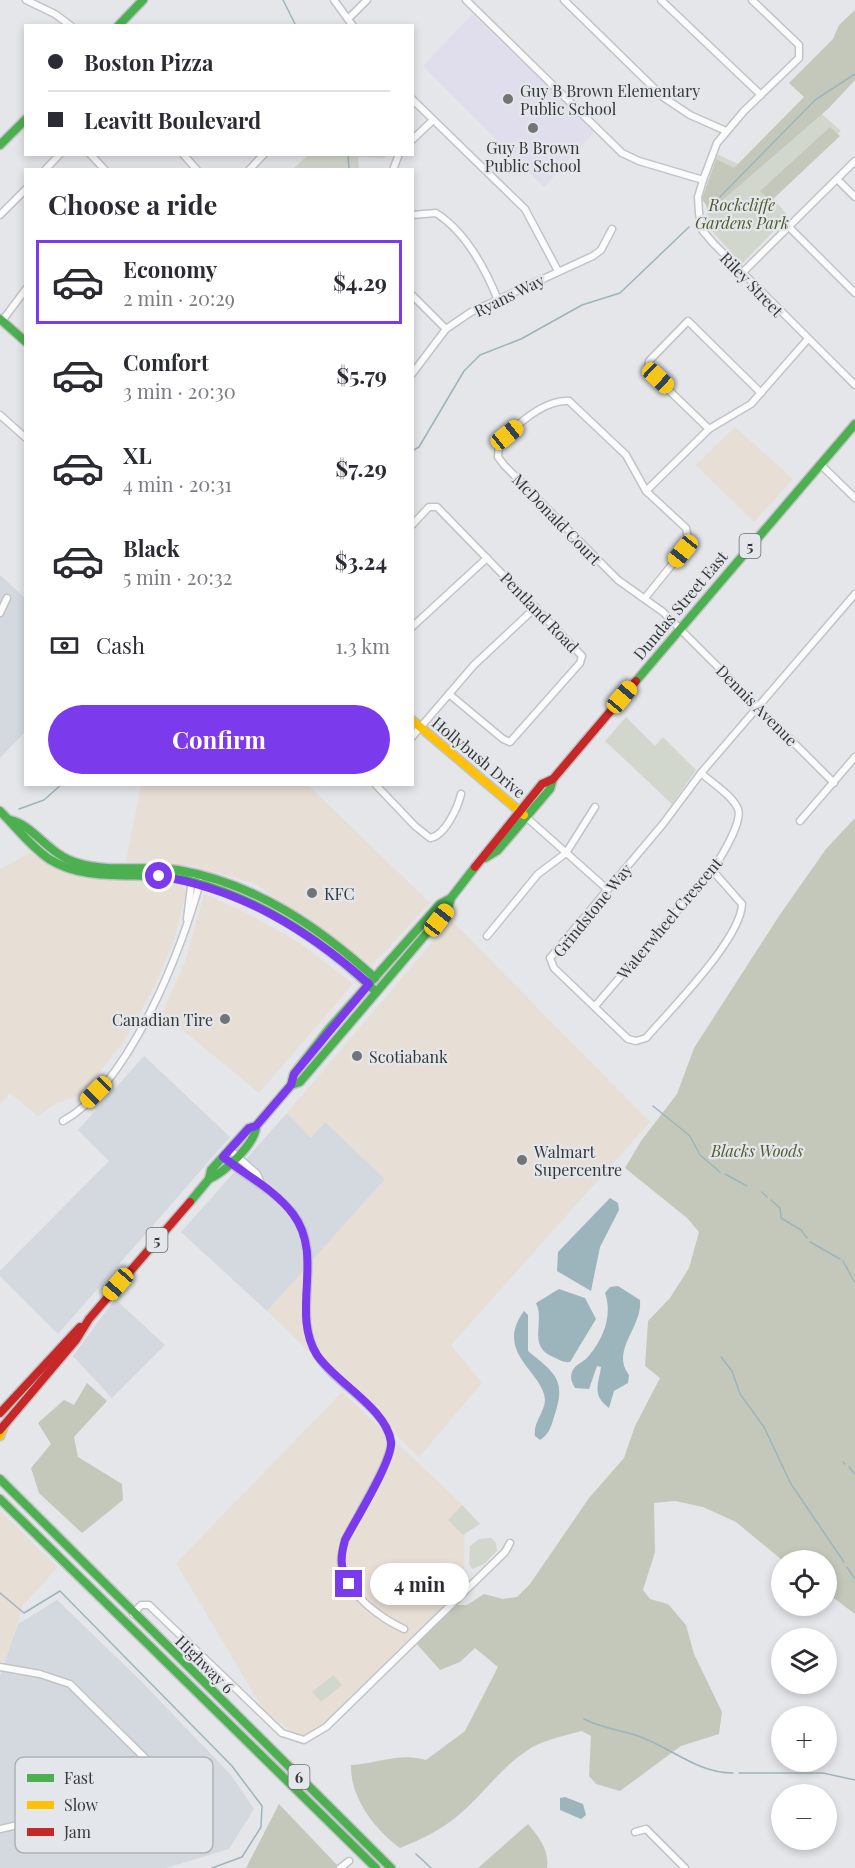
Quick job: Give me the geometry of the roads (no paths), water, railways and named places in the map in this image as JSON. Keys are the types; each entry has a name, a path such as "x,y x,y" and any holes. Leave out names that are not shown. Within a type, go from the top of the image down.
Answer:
{"main road":[{"path":"120,24 143,0"},
{"path":"0,145 24,121"},
{"path":"1,320 24,340"},
{"name":"Dundas Street East","path":"0,1413 72,1334 84,1324 209,1179 211,1170 230,1156 249,1128 256,1126 291,1085 294,1074 440,904 451,898 483,859 498,850 523,814 550,789 553,779 855,424"},
{"name":"Hollybush Drive","path":"414,722 523,814"},
{"path":"0,812 10,820 17,820 33,840 76,866 155,868 250,893 288,912 341,950 381,990"},
{"name":"Dundas Street East","path":"291,1085 300,1082 381,990 448,908 451,898"},
{"name":"Dundas Street East","path":"2,1428 76,1340 84,1324"},
{"path":"0,1436 2,1428"},
{"path":"0,1473 2,1481"},
{"name":"Highway 6","path":"2,1481 133,1614 391,1868"},
{"name":"Highway 6","path":"0,1499 376,1868"}],"street":[{"path":"26,0 55,14 68,24"},
{"path":"334,0 352,24"},
{"path":"348,19 367,0"},
{"path":"465,0 622,153 639,161 703,180"},
{"path":"564,0 663,97 690,115 726,131"},
{"path":"661,0 761,96"},
{"name":"Riley Street","path":"752,0 799,45 799,58 726,131 712,151 698,197 702,230 807,340 855,385"},
{"path":"414,101 525,209 558,271"},
{"path":"414,138 432,121"},
{"path":"47,168 58,156"},
{"path":"92,156 103,168"},
{"path":"185,156 195,168"},
{"path":"251,168 262,156"},
{"path":"742,273 790,228 855,161"},
{"path":"837,179 855,197"},
{"path":"0,215 24,191"},
{"path":"414,215 436,213 469,244 498,300"},
{"name":"Ryans Way","path":"414,371 446,329 471,312 593,256 601,250 612,228"},
{"path":"790,228 855,293"},
{"path":"1,320 24,291"},
{"path":"414,297 446,329"},
{"path":"709,429 648,370 649,361 688,321 761,393"},
{"path":"646,491 709,429 751,404 807,340"},
{"name":"McDonald Court","path":"645,598 683,551 688,538 686,528 646,491 626,455 569,401 552,402 507,435 497,451 504,465 608,571 645,598 679,629"},
{"path":"0,416 24,436"},
{"path":"820,464 855,498"},
{"name":"Pentland Road","path":"414,523 429,507 437,507 579,651 582,659 516,738 510,742 502,739 449,694"},
{"path":"414,625 487,558"},
{"name":"Grindstone Way","path":"712,870 739,897 742,911 727,942 646,1038 636,1041 628,1039 596,1005 554,968 550,958 663,824 701,772 855,594"},
{"path":"0,613 7,598"},
{"path":"414,735 482,657 536,607"},
{"name":"Dennis Avenue","path":"679,629 834,783"},
{"path":"800,821 855,757"},
{"name":"Waterwheel Crescent","path":"596,1005 712,870 722,855 740,812 701,772"},
{"path":"377,786 415,826 430,838 437,836 459,806 461,794"},
{"path":"487,936 538,874 566,853 595,807"},
{"path":"523,814 607,889"},
{"path":"63,1121 72,1116 100,1087 141,1029 169,972 187,919 196,879"},
{"path":"230,1156 257,1174 261,1183 293,1214 304,1233 309,1255 308,1329 316,1354 372,1410 391,1439 388,1455 345,1540 340,1556 342,1571 349,1584 387,1621 404,1629"},
{"path":"133,1614 141,1605 149,1605 282,1733 304,1740 316,1735 326,1727 505,1552 510,1543"},
{"path":"117,1612 124,1605"},
{"path":"0,1667 40,1674 70,1684 145,1757"},
{"path":"0,1829 15,1826"},
{"path":"635,1832 646,1828 685,1868"},
{"path":"340,1868 349,1861"}],"water":[{"path":"610,1198 618,1203 619,1210 600,1247 591,1291 557,1271 558,1252"},
{"path":"618,1286 640,1300 640,1310 623,1357 624,1366 629,1375 628,1383 614,1391 609,1408 598,1394 601,1367 597,1366 589,1389 575,1388 571,1375 574,1368 587,1358 602,1336 608,1310 605,1293 610,1287"},
{"path":"559,1289 585,1298 596,1319 570,1362 551,1356 540,1346 536,1303"},
{"path":"524,1311 528,1315 528,1351 552,1372 559,1386 558,1404 552,1424 548,1433 540,1440 535,1436 535,1431 545,1400 543,1390 522,1361 514,1339 516,1326"},
{"path":"565,1797 583,1804 586,1815 581,1819 560,1810 560,1798"}],"waterway":[{"path":"283,0 295,24"},
{"path":"709,208 815,100 855,74"},
{"path":"348,156 349,168"},
{"path":"414,450 419,447 464,371 480,355 521,339 582,305 620,293 689,227"},
{"path":"19,809 44,800 60,786"},
{"path":"653,1106 690,1136 700,1155 720,1172"},
{"path":"725,1174 747,1186"},
{"path":"762,1192 767,1197"},
{"path":"771,1200 780,1208 781,1218 801,1230 807,1238"},
{"path":"810,1242 840,1259"},
{"path":"843,1261 855,1283"},
{"path":"721,1357 732,1371 740,1394 764,1427 791,1484 844,1562"},
{"path":"849,1467 855,1474"},
{"path":"847,1567 855,1579"},
{"path":"0,1593 24,1613 60,1591 232,1766 262,1806 261,1827 242,1857 212,1868"},
{"path":"584,1719 650,1741 707,1769 733,1773"},
{"path":"739,1773 823,1773 855,1780"},
{"path":"416,1854 431,1868"}],"place":[{"name":"Guy B Brown Elementary Public School","path":"508,99"},
{"name":"Guy B Brown Public School","path":"533,128"},
{"name":"KFC","path":"312,893"},
{"name":"Canadian Tire","path":"225,1019"},
{"name":"Scotiabank","path":"357,1056"},
{"name":"Walmart Supercentre","path":"522,1160"}],"park label":[{"name":"Rockcliffe Gardens Park","path":"742,213"},
{"name":"Blacks Woods","path":"757,1150"}]}
